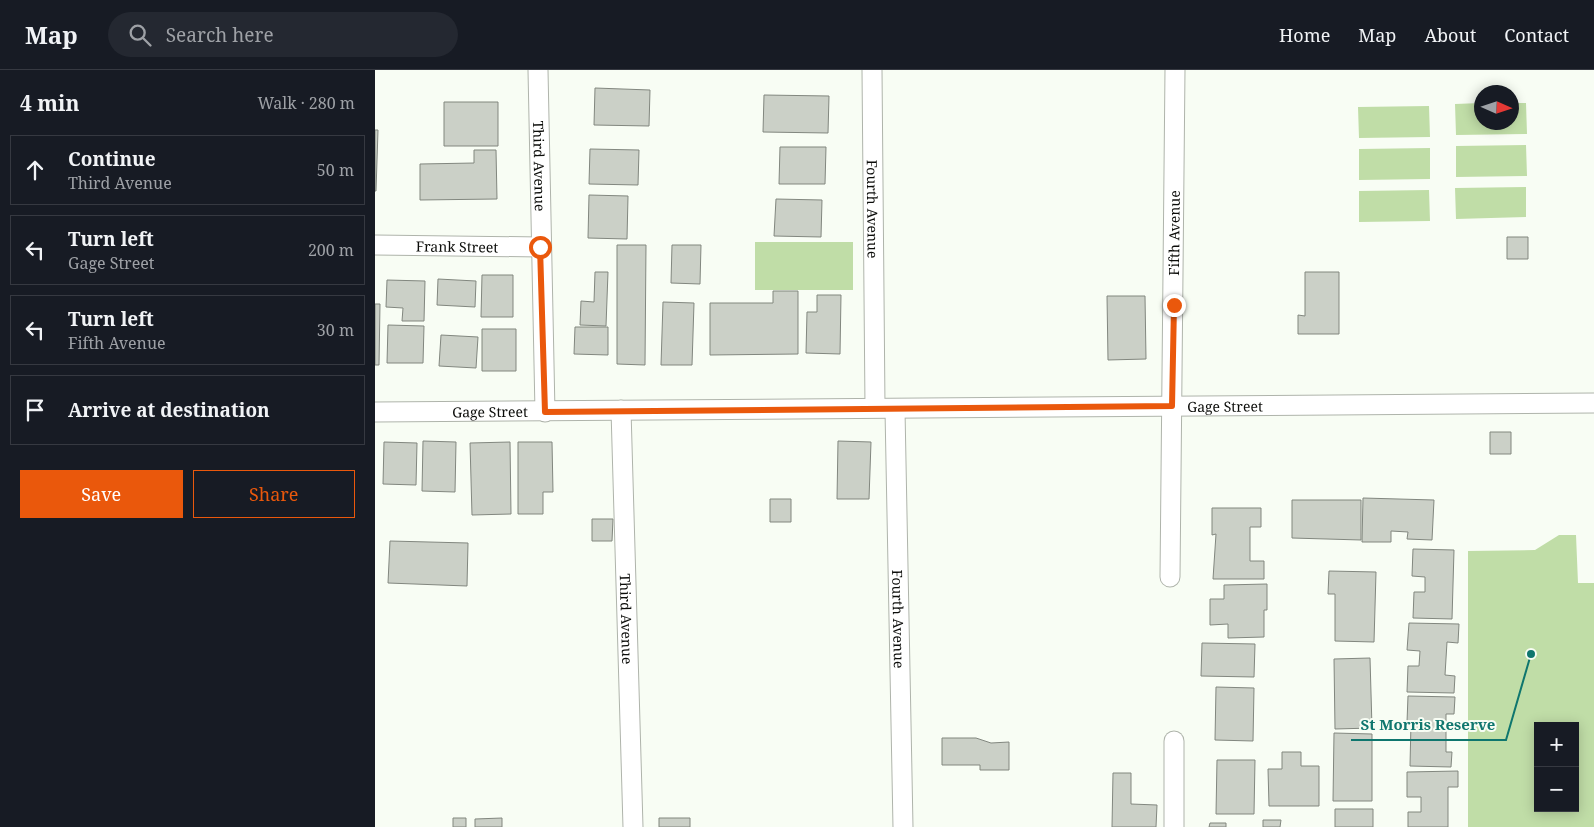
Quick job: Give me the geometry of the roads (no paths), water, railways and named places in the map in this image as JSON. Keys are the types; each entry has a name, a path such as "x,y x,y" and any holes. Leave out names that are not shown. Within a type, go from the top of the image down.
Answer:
{"street":[{"name":"Third Avenue","path":"538,70 540,247 545,412"},
{"name":"Fourth Avenue","path":"872,70 875,408"},
{"name":"Fifth Avenue","path":"1170,576 1175,70"},
{"name":"Frank Street","path":"375,245 540,247"},
{"name":"Gage Street","path":"375,412 875,408 895,410 1594,403"},
{"name":"Third Avenue","path":"621,410 633,827"},
{"name":"Fourth Avenue","path":"895,410 903,827"},
{"path":"1173,827 1174,741"}],"place":[{"name":"St Morris Reserve","path":"1531,654"}]}
